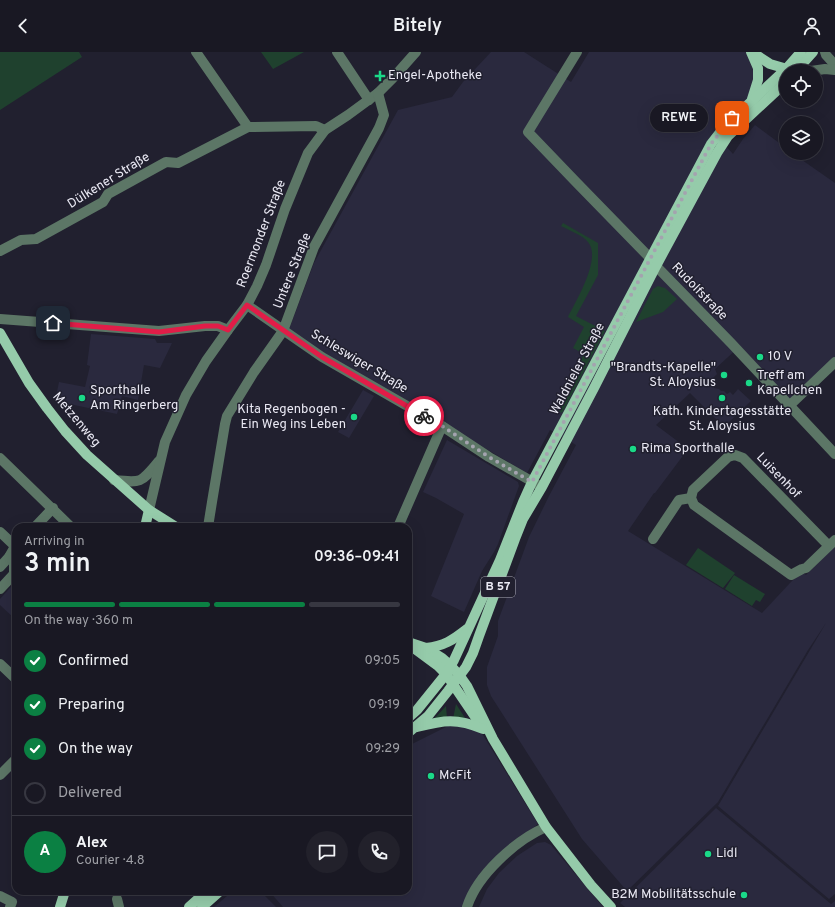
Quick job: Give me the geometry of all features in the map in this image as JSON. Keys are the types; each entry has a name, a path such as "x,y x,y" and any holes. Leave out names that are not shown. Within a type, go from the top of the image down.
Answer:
{"main road":[{"name":"B 57","path":"751,52 770,64 779,66"},
{"name":"B 57","path":"751,52 758,68 758,80 751,101"},
{"name":"Waldnieler Straße","path":"795,64 801,52"},
{"name":"Waldnieler Straße","path":"799,64 812,52"},
{"name":"Waldnieler Straße","path":"412,714 448,670 500,560 523,502 537,485 594,388 711,144 725,126 751,101 779,80"},
{"name":"Waldnieler Straße","path":"654,262 728,136 779,89"},
{"name":"Metzenweg","path":"0,333 29,383 65,431 87,455 114,480 149,510 170,523"},
{"name":"Waldnieler Straße","path":"412,730 428,716 453,685 473,653 520,526 532,504 537,485"},
{"name":"Roermonder Straße","path":"145,523 149,510"},
{"path":"426,648 441,646 455,638 469,627"},
{"path":"412,644 426,648 442,658 453,685 483,729 493,739"},
{"path":"412,646 434,662 460,676 467,686 493,739 546,827 591,885 611,907"},
{"path":"412,730 432,723 450,721 460,721 483,729"},
{"path":"60,907 64,895"},
{"path":"189,907 202,895"},
{"path":"202,907 216,895"}],"street":[{"path":"196,52 248,127"},
{"path":"338,52 369,100"},
{"name":"Roermonder Straße","path":"149,510 165,442 186,395 206,361 247,305 257,286 308,153 325,130 378,93 416,52"},
{"name":"Rudolfstraße","path":"577,52 528,132 654,262 835,454"},
{"path":"825,52 835,65"},
{"path":"823,69 835,70"},
{"name":"Untere Straße","path":"209,523 227,416 254,372 282,331 314,247 379,128 384,115 378,93"},
{"name":"Dülkener Straße","path":"0,251 21,240 36,239 103,202 108,194 166,162 178,163 248,127 316,126 325,130"},
{"name":"Schleswiger Straße","path":"247,305 282,331 322,357 442,426 489,457 537,485"},
{"path":"0,319 159,332 205,326 218,326 228,330"},
{"path":"789,406 835,362"},
{"path":"400,523 442,426"},
{"name":"Luisenhof","path":"735,455 743,458 832,543 806,568 791,575 694,505 691,498 693,490 728,457 735,455"},
{"path":"0,458 67,523"},
{"path":"114,480 138,481 146,477 161,458"},
{"name":"Luisenhof","path":"653,539 679,500 691,498"},
{"path":"39,523 53,508"},
{"path":"0,532 12,543"},
{"path":"0,567 12,553"},
{"path":"0,589 12,576"},
{"path":"0,664 12,675"},
{"path":"0,775 12,763"},
{"path":"467,907 484,876 494,865 524,840 546,827"},
{"path":"0,896 12,902 10,907"}],"shaded area":[{"path":"491,52 524,52 571,82 589,52 749,52 759,60 757,95 715,134 733,154 755,125 779,143 779,160 802,160 835,183 835,361 792,401 740,346 715,369 717,374 711,378 711,382 714,385 714,388 724,391 727,394 730,392 733,395 738,389 751,401 724,427 690,393 656,425 688,449 654,493 628,531 762,613 801,572 806,575 835,546 835,894 829,899 718,806 826,623 808,650 718,802 627,891 582,839 491,696 487,685 487,667 498,636 498,621 529,537 576,445 550,430 527,473 288,332 314,263 398,110 452,97 463,82"},
{"path":"91,334 155,339 157,343 172,343 160,368 144,365 138,400 122,396 117,414 55,401 59,382 85,387 90,366 87,365"},
{"name":"Kita Regenbogen - Ein Weg ins Leben","path":"363,390 374,396 349,438 338,432"},
{"path":"447,440 518,482 519,486 498,544 482,571 464,612 431,596 464,514 423,492"},
{"path":"12,586 12,616 0,605 0,599"},
{"path":"450,725 478,727 538,824 500,853 466,907 283,907 272,895 412,895 412,744"},
{"path":"716,808 831,904 835,901 835,907 625,907 620,903"},
{"path":"545,842 551,845 603,907 479,907 487,889 499,873 517,856 537,843"},
{"path":"228,895 264,895 276,907 214,907"}],"green space":[{"path":"0,52 79,52 82,57 0,110"},
{"path":"261,52 304,52 273,69"},
{"path":"563,223 598,243 598,275 576,316 605,331 562,413 555,408 584,354 573,348 584,327 568,317 582,290 590,269 592,258 591,249 588,242 580,235 561,226"},
{"path":"658,286 665,288 677,299 663,312 636,322 653,289"},
{"path":"698,548 735,573 723,588 686,565"},
{"path":"734,575 765,594 760,602 756,600 752,606 725,589"},
{"path":"456,704 467,721 453,719"},
{"path":"446,706 447,719 435,719 435,718"}],"way so far":[{"path":"424,416 532,482 711,144 732,118"}],"place":[{"name":"Engel-Apotheke","path":"380,76"},
{"name":"REWE","path":"732,118"},
{"name":"10 V","path":"760,357"},
{"name":"\"Brandts-Kapelle\" St. Aloysius","path":"724,375"},
{"name":"Treff am Kapellchen","path":"749,383"},
{"name":"Sporthalle Am Ringerberg","path":"82,398"},
{"name":"Kath. Kindertagesstätte St. Aloysius","path":"722,398"},
{"name":"Kita Regenbogen - Ein Weg ins Leben","path":"354,417"},
{"name":"Rima Sporthalle","path":"633,449"},
{"name":"McFit","path":"431,776"},
{"name":"Lidl","path":"708,854"},
{"name":"B2M Mobilitätsschule","path":"744,895"}],"route":[{"path":"53,323 159,332 205,326 218,326 228,330 247,305 282,331 322,357 424,416"}]}
